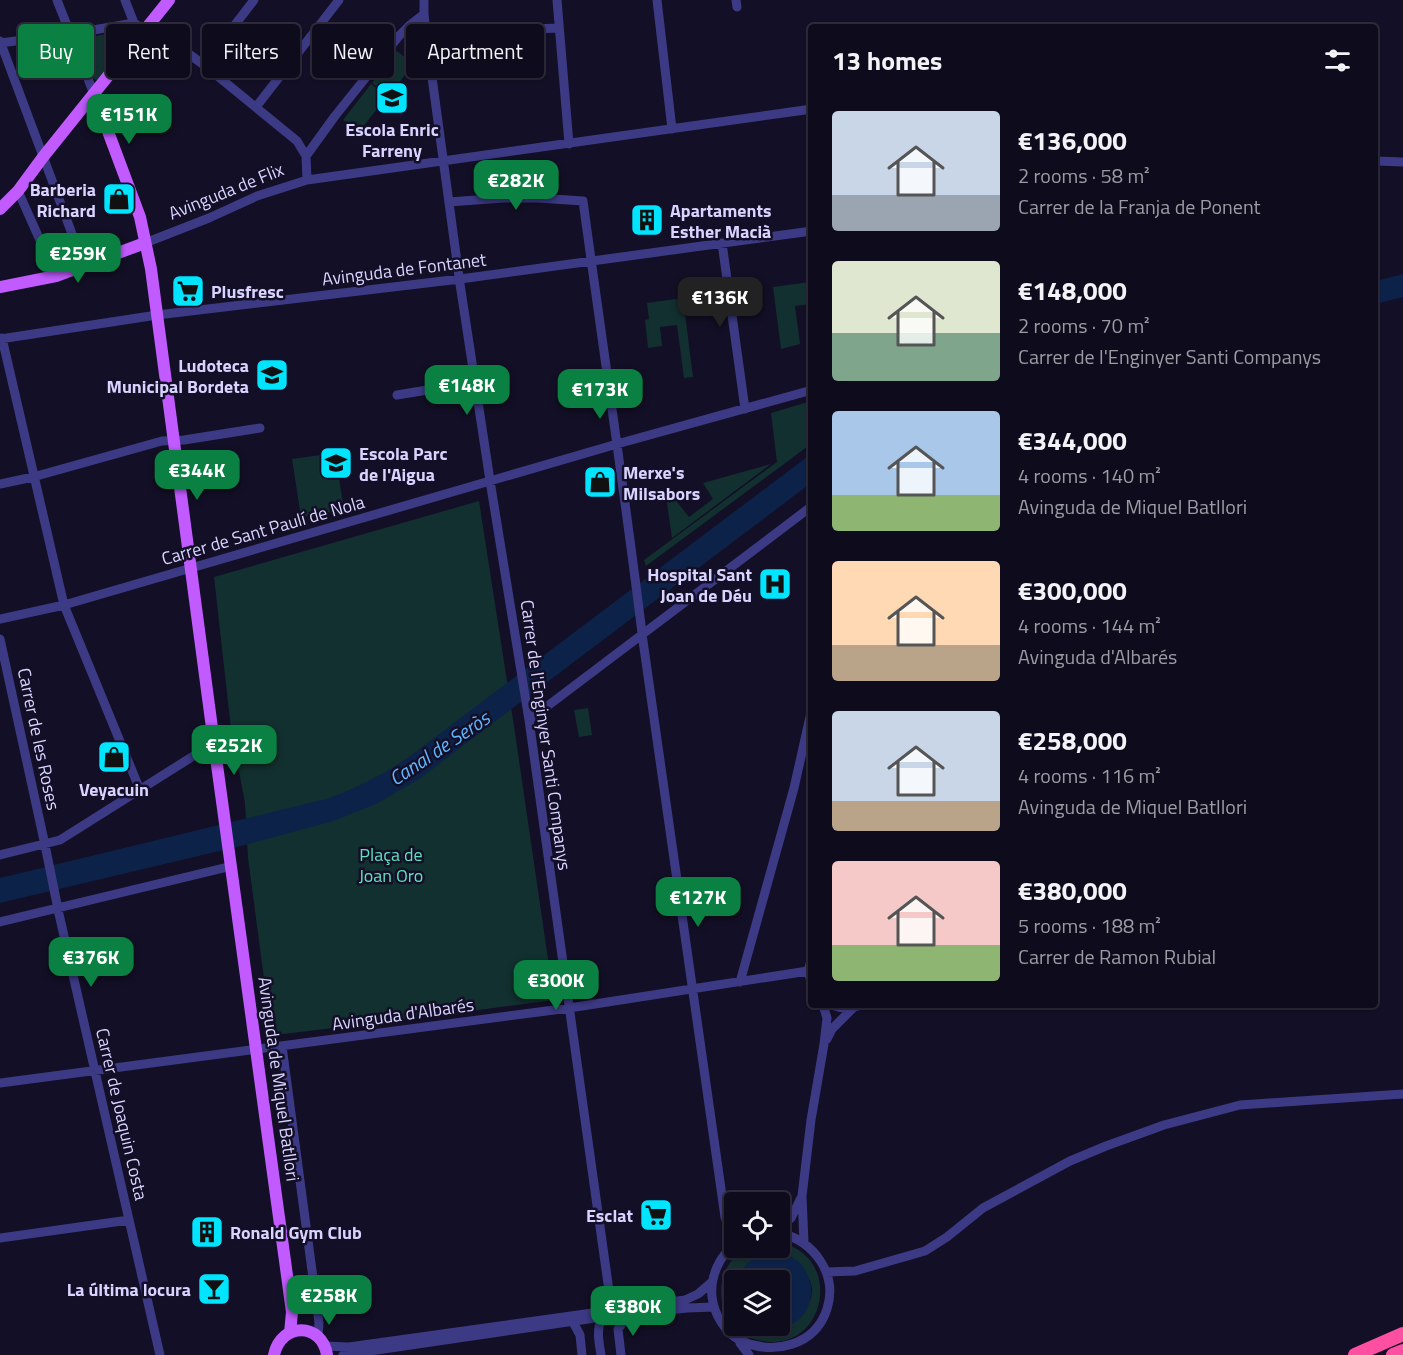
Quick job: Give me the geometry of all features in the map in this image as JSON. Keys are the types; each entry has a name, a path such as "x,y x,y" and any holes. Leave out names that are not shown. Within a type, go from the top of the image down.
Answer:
{"highway":[{"path":"1355,1355 1403,1334"},
{"path":"1393,1355 1403,1350"}],"main road":[{"path":"150,24 169,0"},
{"path":"0,209 18,191 43,156 107,78"},
{"path":"94,94 140,217 151,269 214,743"},
{"name":"Avinguda de Flix","path":"0,287 56,276 145,243"},
{"name":"Avinguda de Miquel Batllori","path":"214,743 295,1331"},
{"path":"273,1355 280,1340 295,1331 312,1332 323,1346"}],"street":[{"path":"57,0 66,24"},
{"path":"94,30 134,23 125,0"},
{"path":"236,24 254,0"},
{"path":"256,107 339,0"},
{"name":"Carrer de l'Enginyer Santi Companys","path":"424,0 425,24"},
{"path":"557,0 569,144"},
{"path":"657,0 672,129"},
{"path":"306,156 399,36 424,14"},
{"path":"544,29 560,28"},
{"path":"18,40 0,42 84,266"},
{"path":"88,78 94,94"},
{"path":"220,78 297,141 306,156 307,180"},
{"name":"Carrer de l'Enginyer Santi Companys","path":"432,78 490,482 529,720 610,1298 601,1314 599,1326 601,1355"},
{"name":"Avinguda de Flix","path":"145,243 257,196 307,180 808,110"},
{"path":"1378,161 1403,162"},
{"path":"18,191 56,276"},
{"path":"449,202 503,198 583,201 724,1211"},
{"name":"Avinguda de Fontanet","path":"1,338 157,315 460,279 808,232"},
{"path":"722,243 745,410"},
{"path":"1,338 64,605 140,790"},
{"path":"398,395 476,382"},
{"name":"Carrer de Sant Paulí de Nola","path":"0,620 64,605 808,391"},
{"path":"0,484 162,441 184,440 260,428"},
{"path":"529,720 808,509"},
{"name":"Carrer de les Roses","path":"0,639 45,845"},
{"path":"740,982 794,788 808,726"},
{"path":"0,855 60,840 214,743"},
{"name":"Carrer de Joaquin Costa","path":"45,845 160,1355"},
{"path":"0,922 232,866"},
{"name":"Avinguda d'Albarés","path":"0,1083 569,1008 808,971"},
{"path":"804,1243 802,1196 811,1120 824,1044 827,1018 824,1008"},
{"path":"824,1044 832,1029 855,1008"},
{"name":"Avinguda de Miquel Batllori","path":"282,1046 323,1346"},
{"path":"826,1272 855,1271 925,1251 983,1208 1070,1161 1164,1125 1240,1105 1403,1094"},
{"path":"790,1219 802,1196"},
{"path":"0,1238 129,1220"},
{"path":"736,1338 766,1352 788,1347 805,1339 818,1326 828,1300 826,1272 817,1255 804,1243 790,1236"},
{"path":"724,1256 718,1263 712,1282 714,1308 723,1325 749,1355"},
{"path":"323,1346 349,1347 601,1314 685,1300 698,1294 712,1282"},
{"path":"343,1355 573,1322 601,1314 714,1308"},
{"path":"621,1355 618,1329 630,1314"},
{"path":"573,1322 580,1335 582,1355"}],"green space":[{"path":"106,34 106,70 98,80 94,78 94,37"},
{"path":"397,51 406,58 406,73 389,96 372,83 376,78 394,78 394,55"},
{"path":"371,84 387,96 359,132 343,120"},
{"path":"808,282 808,304 795,306 800,344 781,349 773,287"},
{"path":"683,298 693,377 684,378 677,325 660,327 662,346 648,348 645,320 649,319 647,303"},
{"path":"808,402 808,446 646,566 644,560 777,462 771,413"},
{"path":"335,453 344,510 301,517 292,459"},
{"path":"771,464 672,538 665,489 689,517 713,499 703,483"},
{"name":"Plaça de Joan Oro","path":"479,501 554,1000 275,1035 271,1031 248,858 245,803 231,729 214,577"},
{"path":"588,708 592,735 579,737 574,710"},
{"path":"790,1247 800,1251 813,1265 820,1282 819,1301 813,1318 801,1332 784,1341 762,1341 747,1336 790,1336 790,1318 811,1299 810,1280 790,1280 790,1270 727,1270 733,1259 790,1258"},
{"path":"724,1277 724,1309 721,1296"}],"water":[{"path":"1403,274 1403,297 1378,303 1378,280"},
{"name":"Canal de Seròs","path":"808,456 808,485 419,779 376,804 333,821 245,845 0,903 0,878 326,799 361,785 414,753"},
{"path":"790,1257 800,1263 808,1275 811,1289 809,1303 803,1315 790,1324 790,1270 742,1270 752,1260"}],"place":[{"name":"Escola Enric Farreny","path":"392,98"},
{"name":"Barberia Richard","path":"119,199"},
{"name":"Apartaments Esther Macià","path":"647,220"},
{"name":"Plusfresc","path":"188,291"},
{"name":"Ludoteca Municipal Bordeta","path":"272,375"},
{"name":"Escola Parc de l'Aigua","path":"336,463"},
{"name":"Merxe's Milsabors","path":"600,482"},
{"name":"Hospital Sant Joan de Déu","path":"775,584"},
{"name":"Veyacuin","path":"114,757"},
{"name":"Esclat","path":"656,1215"},
{"name":"Ronald Gym Club","path":"207,1232"},
{"name":"La última locura","path":"214,1289"}]}
